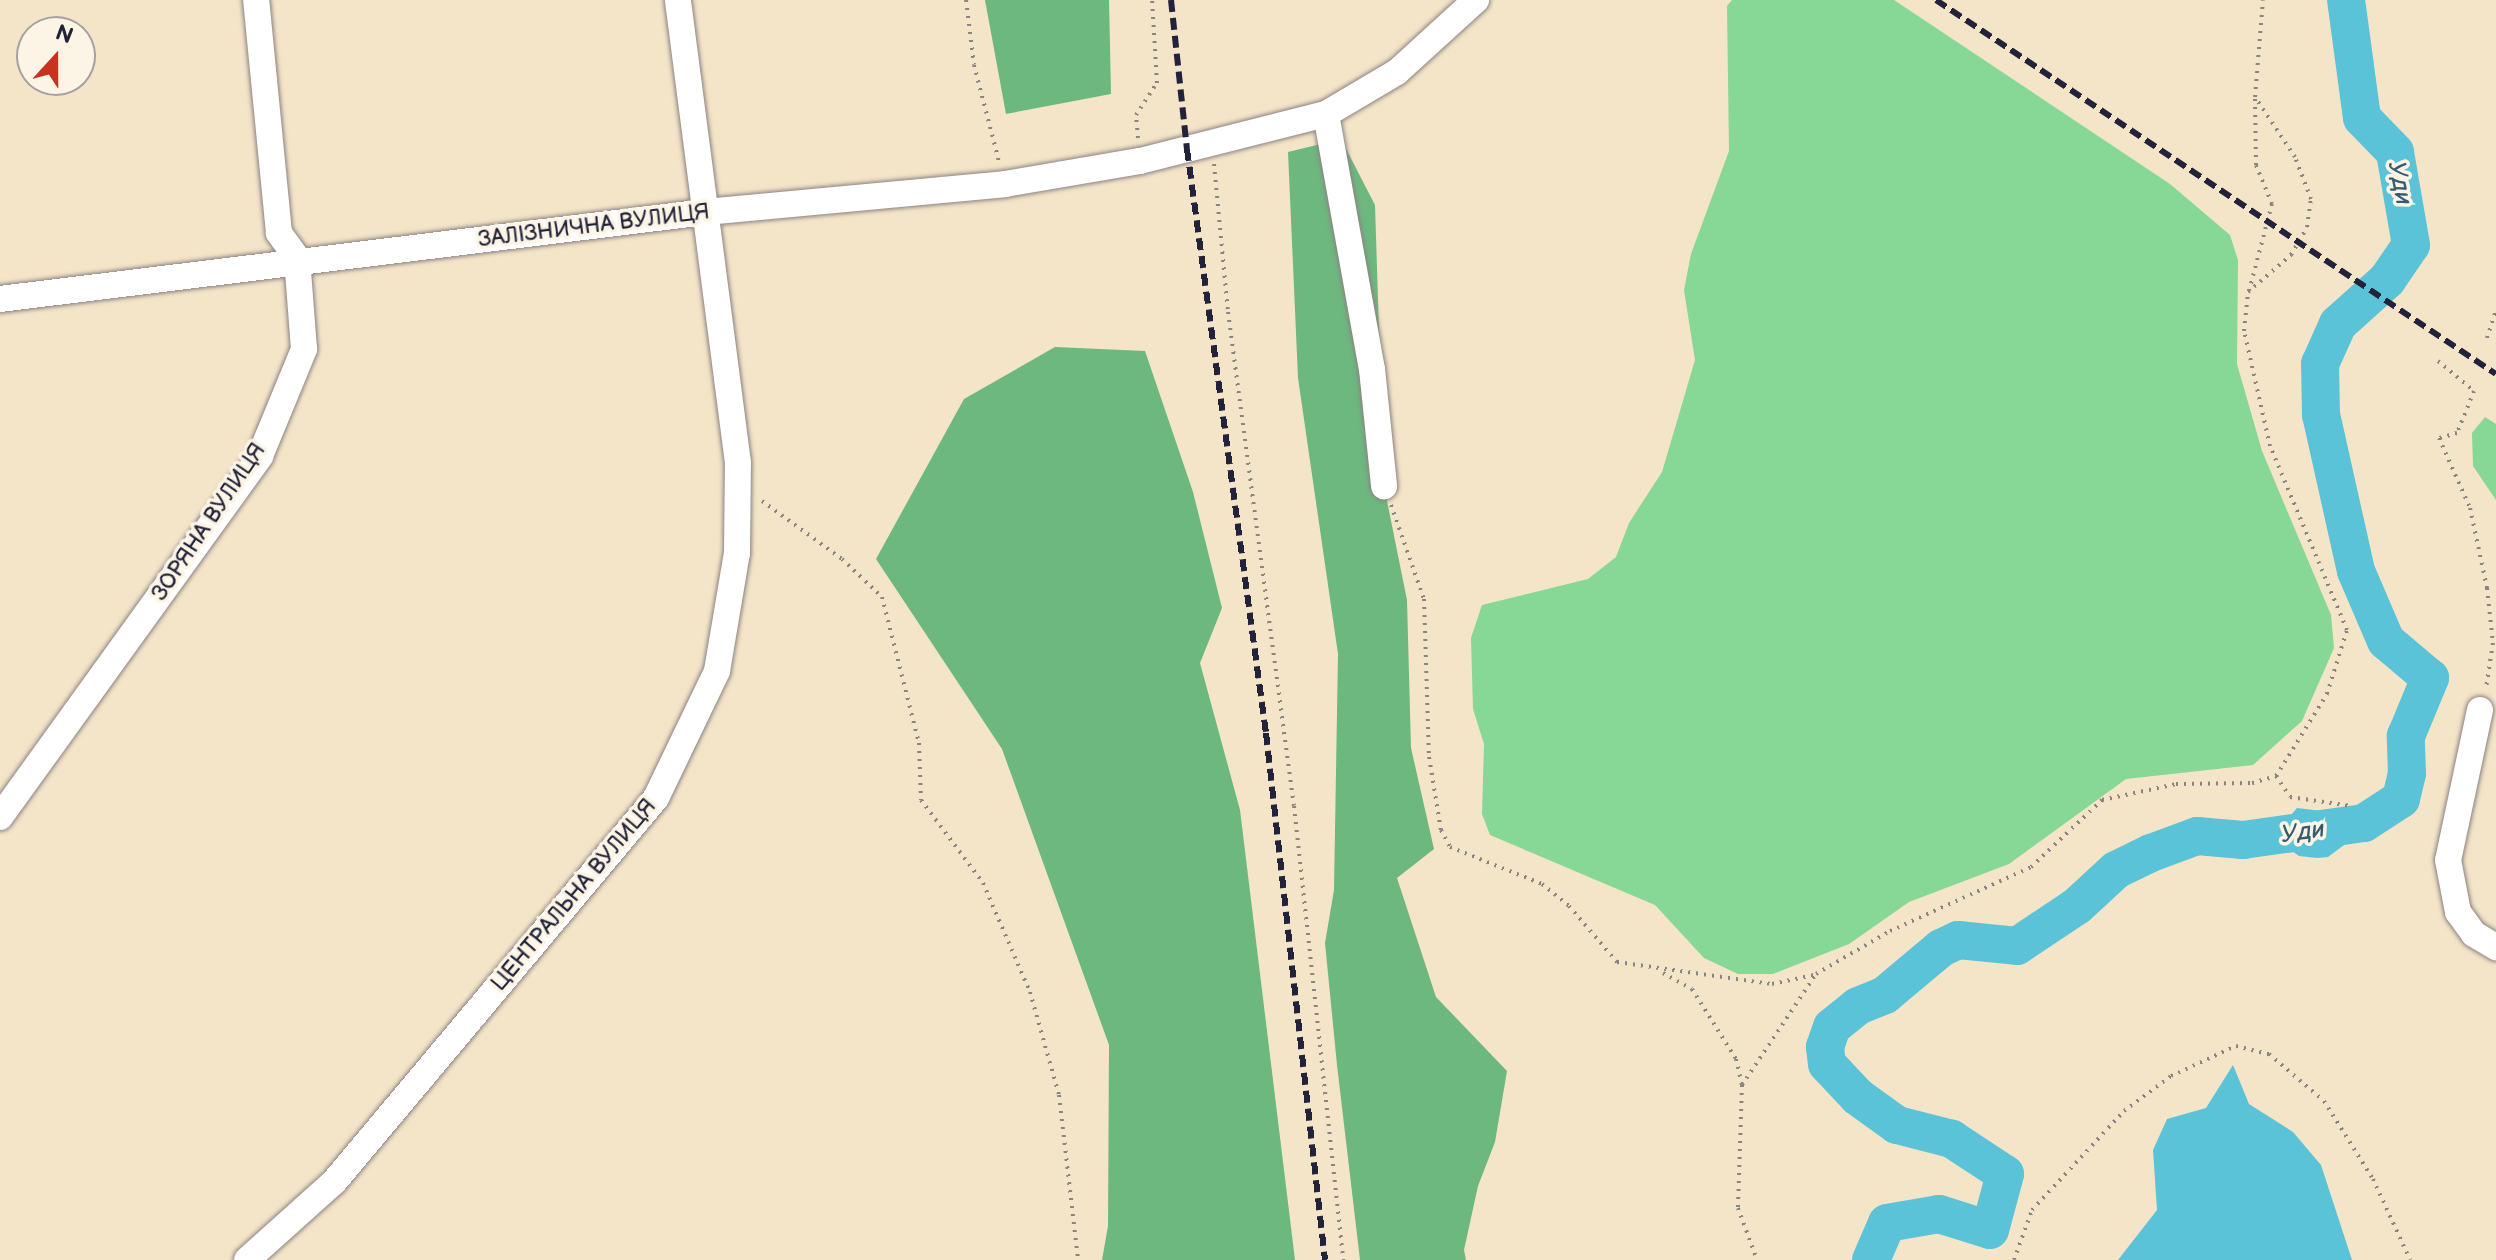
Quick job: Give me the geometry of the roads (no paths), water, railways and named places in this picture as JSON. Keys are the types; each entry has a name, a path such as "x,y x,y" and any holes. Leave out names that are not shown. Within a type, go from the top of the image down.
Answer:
{"street":[{"name":"ЗОРЯНА ВУЛИЦЯ","path":"0,817 260,456 304,349 297,258 279,233 256,0"},
{"name":"ЦЕНТРАЛЬНА ВУЛИЦЯ","path":"247,1260 334,1182 656,798 717,671 737,553 738,463 678,0"},
{"name":"ЗАЛІЗНИЧНА ВУЛИЦЯ","path":"0,299 297,258 705,212 1005,184 1140,161 1326,114 1397,72 1476,0"},
{"path":"1326,114 1372,369 1384,486"},
{"path":"2480,710 2448,860 2458,912 2474,934 2496,947"}],"water":[{"path":"2297,808 2384,815 2328,857 2317,858 2299,856 2272,837"},
{"path":"2233,1065 2249,1104 2293,1132 2321,1165 2352,1260 2118,1260 2157,1210 2153,1150 2167,1119 2206,1108"}],"waterway":[{"name":"Уди","path":"1871,1260 1887,1223 1939,1214 1990,1230 2005,1174 1952,1139 1897,1125 1858,1097 1827,1064 1825,1047 1832,1027 1858,1006 1885,995 1941,948 1958,940 2017,946 2077,906 2116,870 2151,853 2197,836 2243,840 2364,823 2401,799 2407,774 2406,736 2430,678 2386,641 2356,571 2321,415 2320,364 2338,324 2387,280 2411,245 2395,152 2362,118 2346,0"}],"railway":[{"path":"1171,0 1187,149 1266,733 1325,1260"},
{"path":"1936,0 2496,374"}]}
